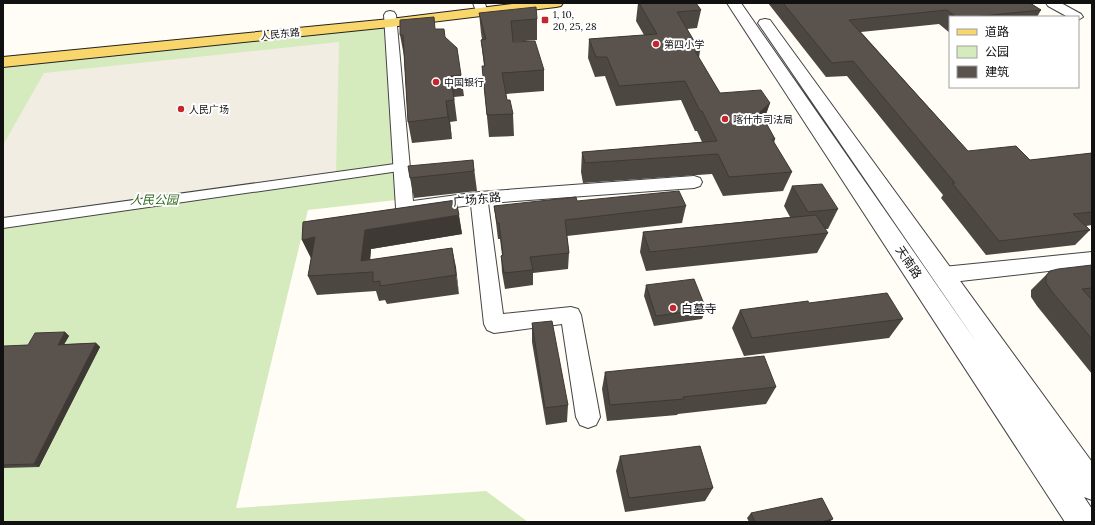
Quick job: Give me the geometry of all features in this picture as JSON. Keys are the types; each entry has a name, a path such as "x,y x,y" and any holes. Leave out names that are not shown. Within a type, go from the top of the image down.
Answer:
{"main road":[{"name":"人民东路","path":"3,62 390,19 478,6 556,3"},
{"name":"人民东路","path":"3,51 390,19"}],"street":[{"name":"天南路","path":"734,3 1083,522"},
{"name":"天南路","path":"751,3 1092,486"},
{"path":"1052,3 1076,16"},
{"path":"1079,18 1090,24"},
{"name":"广场东路","path":"390,19 405,208 479,198 694,182"},
{"path":"3,223 402,167"},
{"path":"479,198 494,324 571,315 588,417"},
{"path":"943,275 1092,259"}],"green space":[{"name":"人民公园","path":"390,23 405,199 308,210 236,508 486,491 528,522 3,522 3,62"}],"shaded area":[{"name":"人民广场","path":"339,42 336,173 3,219 3,145 44,73"}],"building":[{"path":"639,3 696,3 701,10 677,12 700,51 695,51 720,93 761,90 770,103 760,112 775,139 772,139 792,172 729,177 718,154 585,163 582,152 717,141 685,81 619,86 607,57 596,57 589,39 657,34"},
{"path":"783,3 1030,3 1041,10 983,16 955,16 947,10 849,20 968,151 1016,146 1030,160 1092,153 1092,212 1073,214 1090,230 999,241 952,183 955,183 853,61 832,63"},
{"path":"536,7 537,19 511,21 513,42 535,41 544,70 502,73 507,100 510,100 513,114 487,115 482,66 485,66 481,40 486,39 479,13"},
{"path":"434,17 435,29 444,29 445,37 457,48 461,75 451,76 454,100 446,101 448,117 408,122 403,35 400,35 400,20"},
{"path":"473,160 474,171 410,178 408,166"},
{"path":"822,184 838,209 808,212 792,186"},
{"path":"679,191 686,206 565,220 569,253 530,257 533,270 504,273 501,256 503,255 499,223 497,223 494,206 576,197 577,201"},
{"path":"456,200 459,215 365,230 361,261 452,248 456,275 380,286 380,281 373,282 373,272 308,276 315,237 302,240 303,222"},
{"path":"816,215 828,233 650,252 643,232"},
{"path":"1092,265 1092,288 1082,289 1092,300 1092,339 1052,292 1046,283 1046,276 1050,271 1058,269"},
{"path":"694,279 706,309 656,316 646,285"},
{"path":"887,293 903,319 752,338 740,310 808,301 809,303"},
{"path":"552,321 568,405 545,408 532,323"},
{"path":"65,332 58,345 96,343 34,464 3,465 3,347 28,345 35,333"},
{"path":"764,356 776,387 683,397 684,399 610,405 605,372"},
{"path":"700,446 713,488 629,498 620,456"},
{"path":"822,498 833,519 820,522 755,522 751,513"}],"place":[{"name":"1, 10, 20, 25, 28","path":"545,20"},
{"name":"第四小学","path":"656,44"},
{"name":"中国银行","path":"436,82"},
{"name":"人民广场","path":"181,109"},
{"name":"喀什市司法局","path":"725,119"},
{"name":"白墓寺","path":"673,308"}]}
